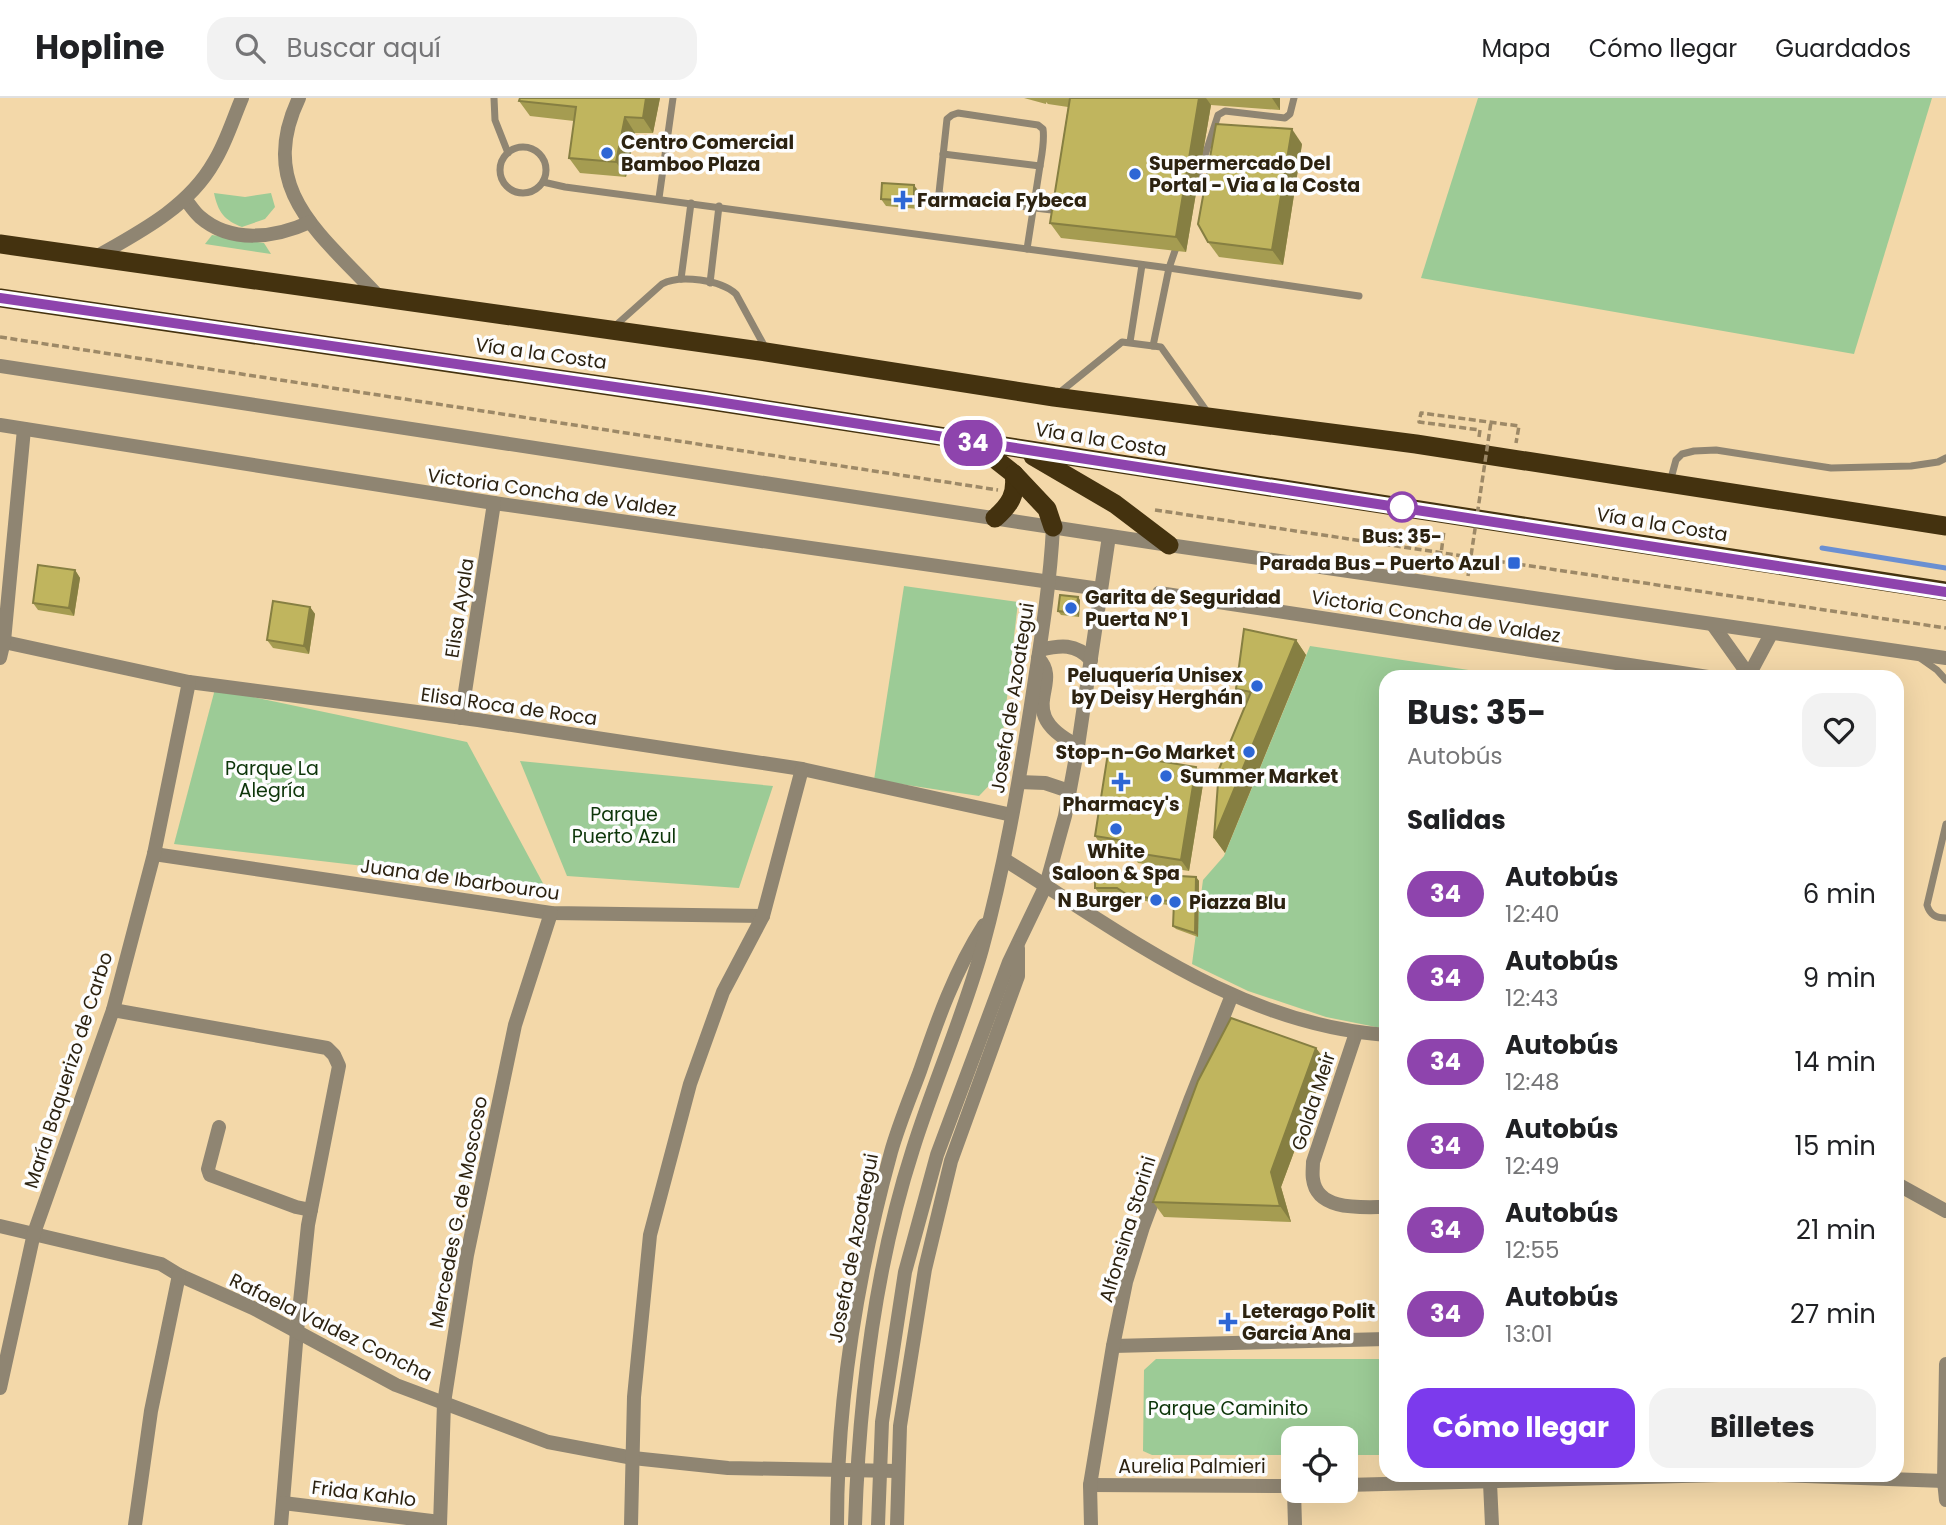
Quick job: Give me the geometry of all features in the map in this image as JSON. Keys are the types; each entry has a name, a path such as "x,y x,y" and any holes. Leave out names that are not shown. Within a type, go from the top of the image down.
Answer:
{"highway":[{"name":"Vía a la Costa","path":"0,244 610,330 1054,397 1428,446 1946,526"},
{"name":"Vía a la Costa","path":"0,298 692,398 1946,592"},
{"path":"975,443 1014,483 1037,495 1047,509 1053,527"},
{"path":"1023,450 1115,504 1169,545"},
{"path":"995,518 1006,508 1014,483"}],"street":[{"path":"94,258 145,229 185,200 216,161 242,98"},
{"path":"299,98 292,111 287,137 285,169 290,190 310,222 379,297"},
{"path":"185,200 210,223 244,236 272,236 310,222"},
{"path":"0,366 1109,536 1946,658"},
{"name":"Victoria Concha de Valdez","path":"0,425 494,503 1100,589"},
{"path":"0,658 24,429"},
{"name":"Elisa Ayala","path":"461,718 494,503"},
{"name":"Josefa de Azoategui","path":"855,1525 856,1470 869,1351 896,1214 912,1151 960,1016 1005,860 1039,654 1053,527"},
{"path":"878,1525 882,1422 905,1272 942,1142 984,1025 1018,943 1046,885 1065,816 1109,536"},
{"name":"Victoria Concha de Valdez","path":"1159,593 1662,670"},
{"path":"1713,625 1744,670"},
{"path":"1751,670 1771,634"},
{"name":"Elisa Roca de Roca","path":"2,641 189,682 461,718 802,769 1012,816"},
{"path":"1077,746 1058,734 1044,720 1041,707 1046,673 1039,654 1055,646 1069,646 1083,652 1091,660"},
{"name":"María Baquerizo de Carbo","path":"0,1388 34,1233 113,1010 153,854 189,682"},
{"path":"631,1525 634,1397 650,1235 690,1084 718,1005 763,916 802,769"},
{"path":"1019,782 1045,783 1069,791"},
{"name":"Juana de Ibarbourou","path":"153,854 551,913 763,916"},
{"path":"1005,860 1098,922 1201,982 1288,1017 1356,1033 1379,1035"},
{"name":"Mercedes G. de Moscoso","path":"440,1523 444,1403 467,1255 515,1025 551,913"},
{"name":"Josefa de Azoategui","path":"837,1525 837,1470 842,1417 859,1299 892,1149 939,1017 969,949 990,915"},
{"path":"897,1525 901,1426 925,1269 951,1161 1017,975 1018,943"},
{"name":"Alfonsina Storini","path":"1091,1525 1090,1485 1126,1282 1143,1227 1232,995"},
{"path":"113,1010 327,1048 339,1066 311,1210 297,1331 281,1525"},
{"name":"Golda Meir","path":"1356,1033 1313,1162 1312,1179 1315,1187 1326,1199 1343,1206 1379,1207"},
{"path":"219,1127 208,1169 210,1175 311,1210"},
{"path":"1904,1188 1946,1211"},
{"name":"Rafaela Valdez Concha","path":"0,1226 161,1264 179,1275 253,1308 396,1385 548,1442 633,1458 728,1468 898,1471"},
{"path":"135,1525 152,1411 179,1275"},
{"path":"1113,1346 1379,1339"},
{"path":"1946,1364 1946,1500"},
{"path":"1904,1480 1944,1482"},
{"path":"1358,1485 1519,1482"},
{"path":"1490,1483 1492,1525"},
{"name":"Aurelia Palmieri","path":"1090,1485 1281,1489"},
{"name":"Frida Kahlo","path":"283,1503 440,1523"},
{"path":"1294,1503 1295,1525"}],"lane":[{"path":"494,98 495,120 508,153"},
{"path":"659,198 673,98"},
{"path":"1195,186 1218,115 1225,111 1285,118 1290,114 1294,98"},
{"path":"1027,249 1034,207 1040,166 1044,129 1038,125 958,113 947,119 939,188 939,193 944,197 1034,207 1069,213"},
{"path":"519,147 532,149 542,157 547,169 543,182 537,189 527,193 509,188 500,171 502,161 508,153 519,147"},
{"path":"943,154 1040,166"},
{"path":"543,182 1359,296"},
{"path":"681,279 691,203"},
{"path":"710,282 719,206"},
{"path":"1153,346 1169,268 1183,229"},
{"path":"1130,342 1142,265"},
{"path":"610,330 671,279 710,282 729,288 736,294 768,353"},
{"path":"1054,397 1122,342 1130,342 1161,347 1210,416"},
{"path":"1670,482 1676,460 1682,454 1694,451 1716,450 1831,468 1911,466 1938,462 1946,458"},
{"path":"1913,653 1946,680"},
{"path":"1946,824 1927,905 1937,918 1946,918"}],"path":[{"path":"0,337 1014,483"},
{"path":"1479,440 1480,430 1419,422 1421,412 1519,426 1516,444 1504,443"},
{"path":"1468,576 1491,422"},
{"path":"1115,504 1946,628"},
{"path":"1439,572 1446,514"}],"green space":[{"path":"1478,98 1932,98 1854,354 1421,278"},
{"path":"214,193 245,197 271,193 275,207 265,219 242,227 223,214"},
{"path":"212,235 264,243 271,254 205,244"},
{"path":"904,586 1018,602 998,776 979,796 874,780"},
{"path":"1310,646 1469,670 1379,670 1379,1028 1326,1017 1248,991 1192,964 1203,880 1224,856"},
{"name":"Parque La Alegría","path":"215,689 467,742 545,887 174,844"},
{"name":"Parque Puerto Azul","path":"520,761 773,786 739,888 567,876"},
{"name":"Parque Caminito","path":"1156,1359 1379,1359 1379,1455 1358,1455 1358,1426 1281,1426 1281,1455 1152,1455 1143,1451 1144,1370"}],"building":[{"path":"520,98 646,98 643,118 625,117 616,162 569,158 576,107 519,101"},
{"name":"Supermercado Del Portal - Via a la Costa","path":"1070,98 1199,98 1176,237 1050,223"},
{"path":"1216,124 1292,129 1272,250 1208,242 1198,224"},
{"path":"882,183 914,185 914,201 881,199"},
{"path":"38,565 75,570 69,608 33,603"},
{"name":"Garita de Seguridad Puerta Nº 1","path":"1060,595 1078,597 1076,613 1058,611"},
{"path":"273,601 310,607 304,646 267,640"},
{"path":"1244,629 1296,640 1214,838 1219,769 1251,692 1236,689"},
{"path":"1108,753 1196,767 1181,860 1130,852 1132,842 1095,836"},
{"name":"Piazza Blu","path":"1095,871 1196,877 1195,933 1173,926 1174,902 1126,894 1117,888 1095,888"},
{"path":"1231,1018 1316,1048 1271,1172 1280,1206 1153,1202 1198,1081"}],"waterway":[{"path":"1822,548 1946,568"}],"bus line":[{"name":"34","path":"0,298 705,400 1946,592"}],"place":[{"name":"Centro Comercial Bamboo Plaza","path":"607,153"},
{"name":"Supermercado Del Portal - Via a la Costa","path":"1135,174"},
{"name":"Farmacia Fybeca","path":"903,200"},
{"name":"Bus: 35-","path":"1402,507"},
{"name":"Parada Bus - Puerto Azul","path":"1514,563"},
{"name":"Garita de Seguridad Puerta Nº 1","path":"1071,608"},
{"name":"Peluquería Unisex by Deisy Herghán","path":"1257,686"},
{"name":"Stop-n-Go Market","path":"1249,752"},
{"name":"Summer Market","path":"1166,776"},
{"name":"Pharmacy's","path":"1121,782"},
{"name":"White Saloon & Spa","path":"1116,829"},
{"name":"N Burger","path":"1156,900"},
{"name":"Piazza Blu","path":"1175,902"},
{"name":"Leterago Polit Garcia Ana","path":"1228,1322"}]}
